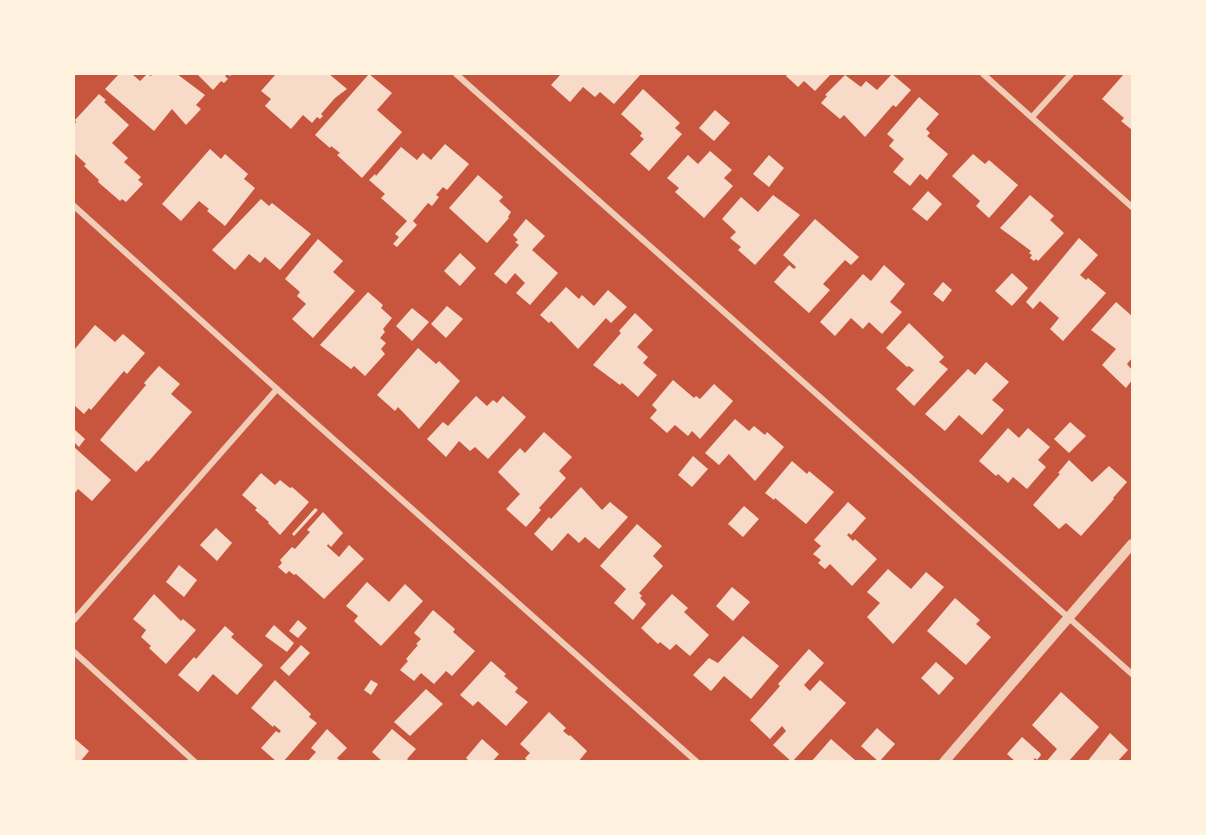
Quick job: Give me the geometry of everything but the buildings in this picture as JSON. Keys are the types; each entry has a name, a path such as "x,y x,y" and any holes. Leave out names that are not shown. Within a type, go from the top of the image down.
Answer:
{"street":[{"path":"456,74 1132,674"},
{"path":"983,74 1132,207"},
{"path":"1032,117 1071,74"},
{"path":"74,206 697,762"},
{"path":"74,620 277,389"},
{"path":"944,762 1132,544"},
{"path":"74,652 195,762"}]}
